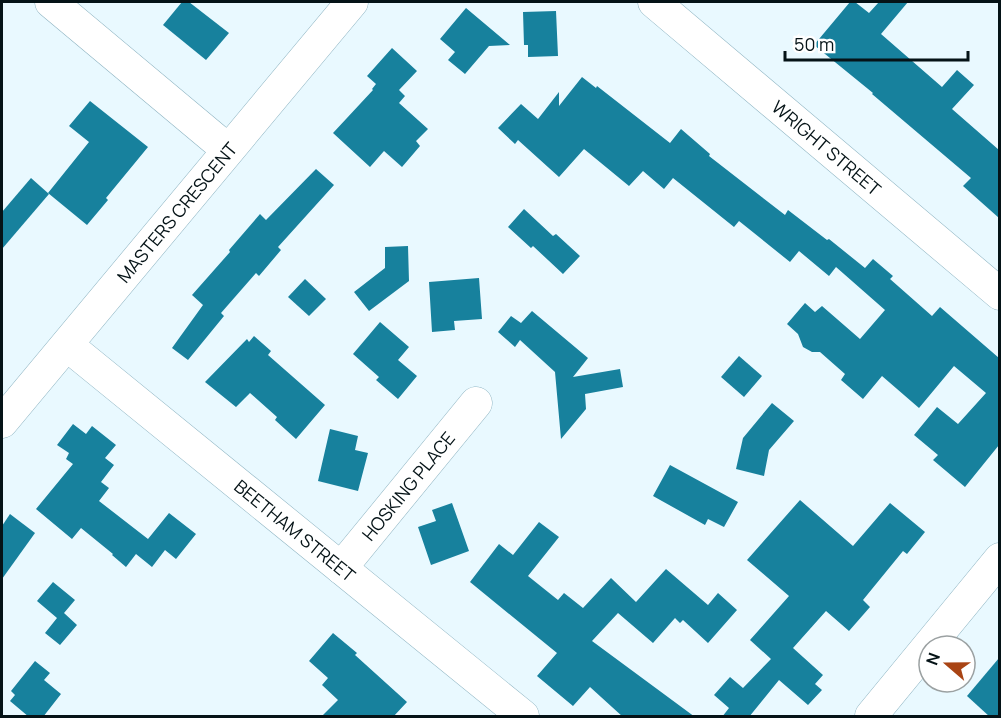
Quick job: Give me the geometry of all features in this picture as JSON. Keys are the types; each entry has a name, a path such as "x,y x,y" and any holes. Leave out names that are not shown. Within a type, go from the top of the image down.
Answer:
{"street":[{"path":"51,2 229,149"},
{"name":"MASTERS CRESCENT","path":"2,422 351,2"},
{"name":"WRIGHT STREET","path":"654,2 999,294"},
{"name":"BEETHAM STREET","path":"67,345 523,717"},
{"name":"HOSKING PLACE","path":"341,568 476,403"},
{"path":"872,717 999,560"}],"building":[{"path":"182,2 189,2 229,33 206,60 163,25"},
{"path":"850,2 855,2 869,13 879,2 908,2 881,34 942,87 957,70 974,85 952,109 999,150 999,218 963,186 971,178 814,45"},
{"path":"466,8 510,45 489,46 465,74 448,60 455,52 440,39"},
{"path":"556,11 558,56 528,57 528,45 524,45 523,12"},
{"path":"392,48 417,71 399,90 405,96 399,103 428,129 416,141 420,146 402,167 384,151 370,167 333,133 373,90 376,84 367,76"},
{"path":"582,77 596,88 597,86 670,143 681,129 710,154 709,156 785,215 788,210 865,268 873,259 893,276 890,279 932,316 940,307 999,358 999,445 965,487 933,460 938,455 914,435 937,407 958,424 986,393 954,366 919,408 882,376 863,399 841,380 845,374 820,352 812,352 803,347 798,334 787,324 805,303 815,312 822,306 860,339 885,310 836,267 829,276 799,251 790,262 739,221 734,227 673,178 664,189 643,171 629,186 584,149 559,177 518,140 515,144 498,128 521,104 538,119 559,92 559,106"},
{"path":"90,101 148,147 87,225 48,193 89,142 69,126"},
{"path":"316,169 334,185 278,247 281,250 259,276 256,273 221,313 224,316 188,360 172,348 203,305 192,295 260,214 266,220"},
{"path":"31,178 49,194 2,249 2,212"},
{"path":"524,209 553,236 556,234 580,256 563,274 508,227"},
{"path":"408,246 409,281 369,311 354,292 385,268 385,247"},
{"path":"479,278 482,319 454,321 455,330 432,332 429,282"},
{"path":"305,279 326,299 309,316 288,297"},
{"path":"532,311 588,358 573,377 620,369 623,387 585,394 586,409 561,439 555,372 520,340 515,347 498,332 511,316 521,323"},
{"path":"380,322 409,347 398,360 417,376 398,399 376,380 379,377 353,354"},
{"path":"254,336 271,351 268,355 325,405 296,439 275,420 277,417 250,393 236,407 205,382 247,339 249,342"},
{"path":"739,356 762,376 744,397 721,377"},
{"path":"772,403 794,421 769,450 764,476 736,469 743,438"},
{"path":"73,424 86,434 92,426 116,445 105,458 114,465 101,482 109,488 99,501 148,539 169,513 196,534 176,559 165,550 152,567 136,554 126,567 81,528 72,539 36,509 73,464 66,459 69,453 57,445"},
{"path":"330,429 358,436 355,450 368,453 358,491 318,481"},
{"path":"670,465 738,502 724,527 708,519 705,525 653,496"},
{"path":"800,500 853,546 890,503 925,532 907,554 903,551 863,600 870,607 849,631 826,611 793,648 823,675 815,684 822,690 808,705 779,680 749,717 722,717 729,708 714,695 730,677 743,688 771,659 750,640 789,596 747,560"},
{"path":"452,503 469,551 431,565 418,527 436,521 432,510"},
{"path":"10,514 35,533 2,579 2,526"},
{"path":"539,522 559,537 528,576 558,600 564,593 583,608 611,578 636,602 666,569 708,605 718,593 737,610 708,643 683,620 680,623 675,618 653,643 618,613 592,641 695,717 623,717 590,687 573,706 537,676 557,653 470,582 499,544 513,555"},
{"path":"53,582 75,600 64,613 77,625 60,645 45,633 57,618 37,601"},
{"path":"333,633 407,702 393,717 321,717 338,700 322,685 328,678 309,661"},
{"path":"999,658 999,717 990,717 967,696 977,694 977,684"},
{"path":"35,661 50,673 44,680 61,694 43,717 29,717 10,701 15,695 11,691"}]}
